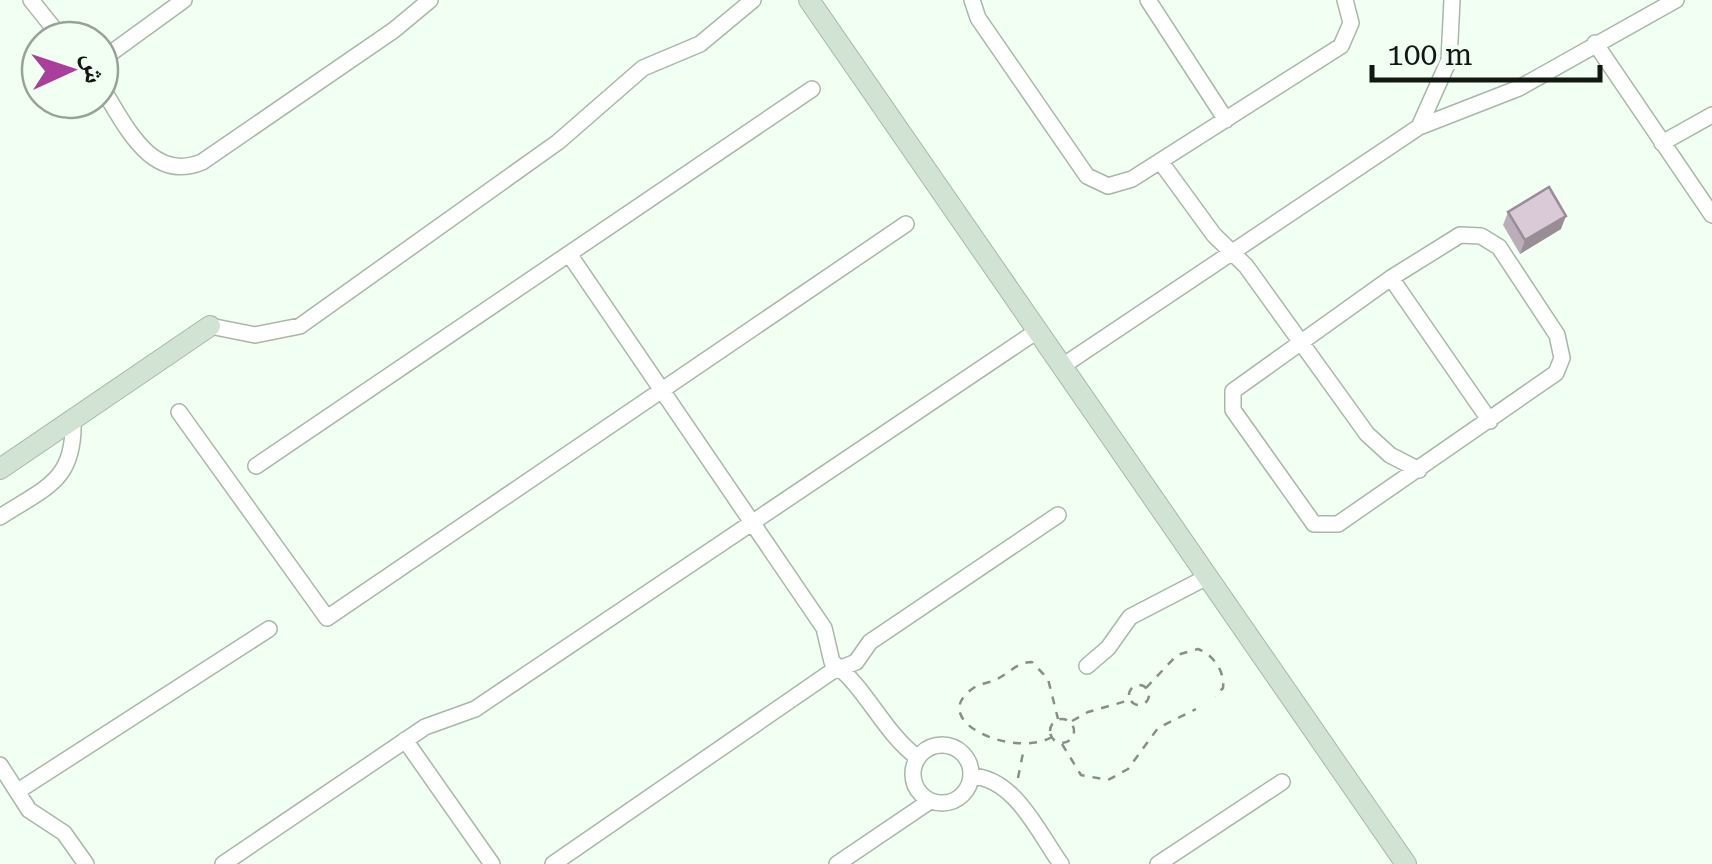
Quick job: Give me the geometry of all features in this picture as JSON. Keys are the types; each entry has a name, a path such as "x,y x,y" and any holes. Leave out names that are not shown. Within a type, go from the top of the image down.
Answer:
{"street":[{"path":"31,0 46,20"},
{"path":"120,46 184,0"},
{"path":"120,113 153,160 169,167 202,162 394,30 430,0"},
{"path":"0,469 210,326 255,335 300,326 558,142 643,68 700,44 753,0"},
{"path":"809,0 1406,864"},
{"path":"972,0 978,18 1087,176 1100,184 1116,186 1341,46 1351,23 1345,0"},
{"path":"1148,0 1226,120"},
{"path":"1061,367 1419,127 1519,88 1676,0"},
{"path":"1419,127 1449,60 1456,2"},
{"path":"1595,43 1712,216"},
{"path":"256,466 812,90"},
{"path":"1662,143 1712,115"},
{"path":"1160,162 1300,340 1367,434 1390,455 1418,470"},
{"path":"178,412 326,618 906,224"},
{"path":"1460,235 1481,236 1498,247 1557,336 1562,358 1551,380 1338,524 1319,526 1305,516 1231,404 1236,385 1300,340 1460,235"},
{"path":"569,254 824,628 830,658 854,678 891,734 918,758"},
{"path":"1391,278 1490,421"},
{"path":"223,864 433,722 474,708 1037,331"},
{"path":"0,518 67,468 73,452 72,420"},
{"path":"552,864 839,668 856,662 870,642 1058,515"},
{"path":"1087,666 1108,648 1130,617 1207,577"},
{"path":"18,791 268,629"},
{"path":"405,740 492,864"},
{"path":"837,864 930,800 956,799 970,776 968,762 951,747 936,746 918,758"},
{"path":"918,758 915,786 930,800"},
{"path":"0,764 30,810 64,833 86,864"},
{"path":"970,776 995,781 1009,791 1061,864"},
{"path":"1158,864 1282,782"}],"path":[{"path":"1058,719 1071,722 1088,712 1130,700 1145,703 1146,688 1177,655 1198,649 1210,654 1223,678 1223,688 1216,696"},
{"path":"1052,738 1024,746 971,731 962,708 970,691 1022,662 1032,662 1048,679 1058,719"},
{"path":"1130,700 1135,686 1146,688"},
{"path":"1058,719 1050,730 1052,738 1062,744 1081,775 1108,780 1128,768 1158,728 1196,709"},
{"path":"1062,744 1074,734 1071,722"},
{"path":"1009,791 1023,765 1024,746"}],"building":[{"path":"1549,187 1566,216 1525,240 1508,212"}]}
